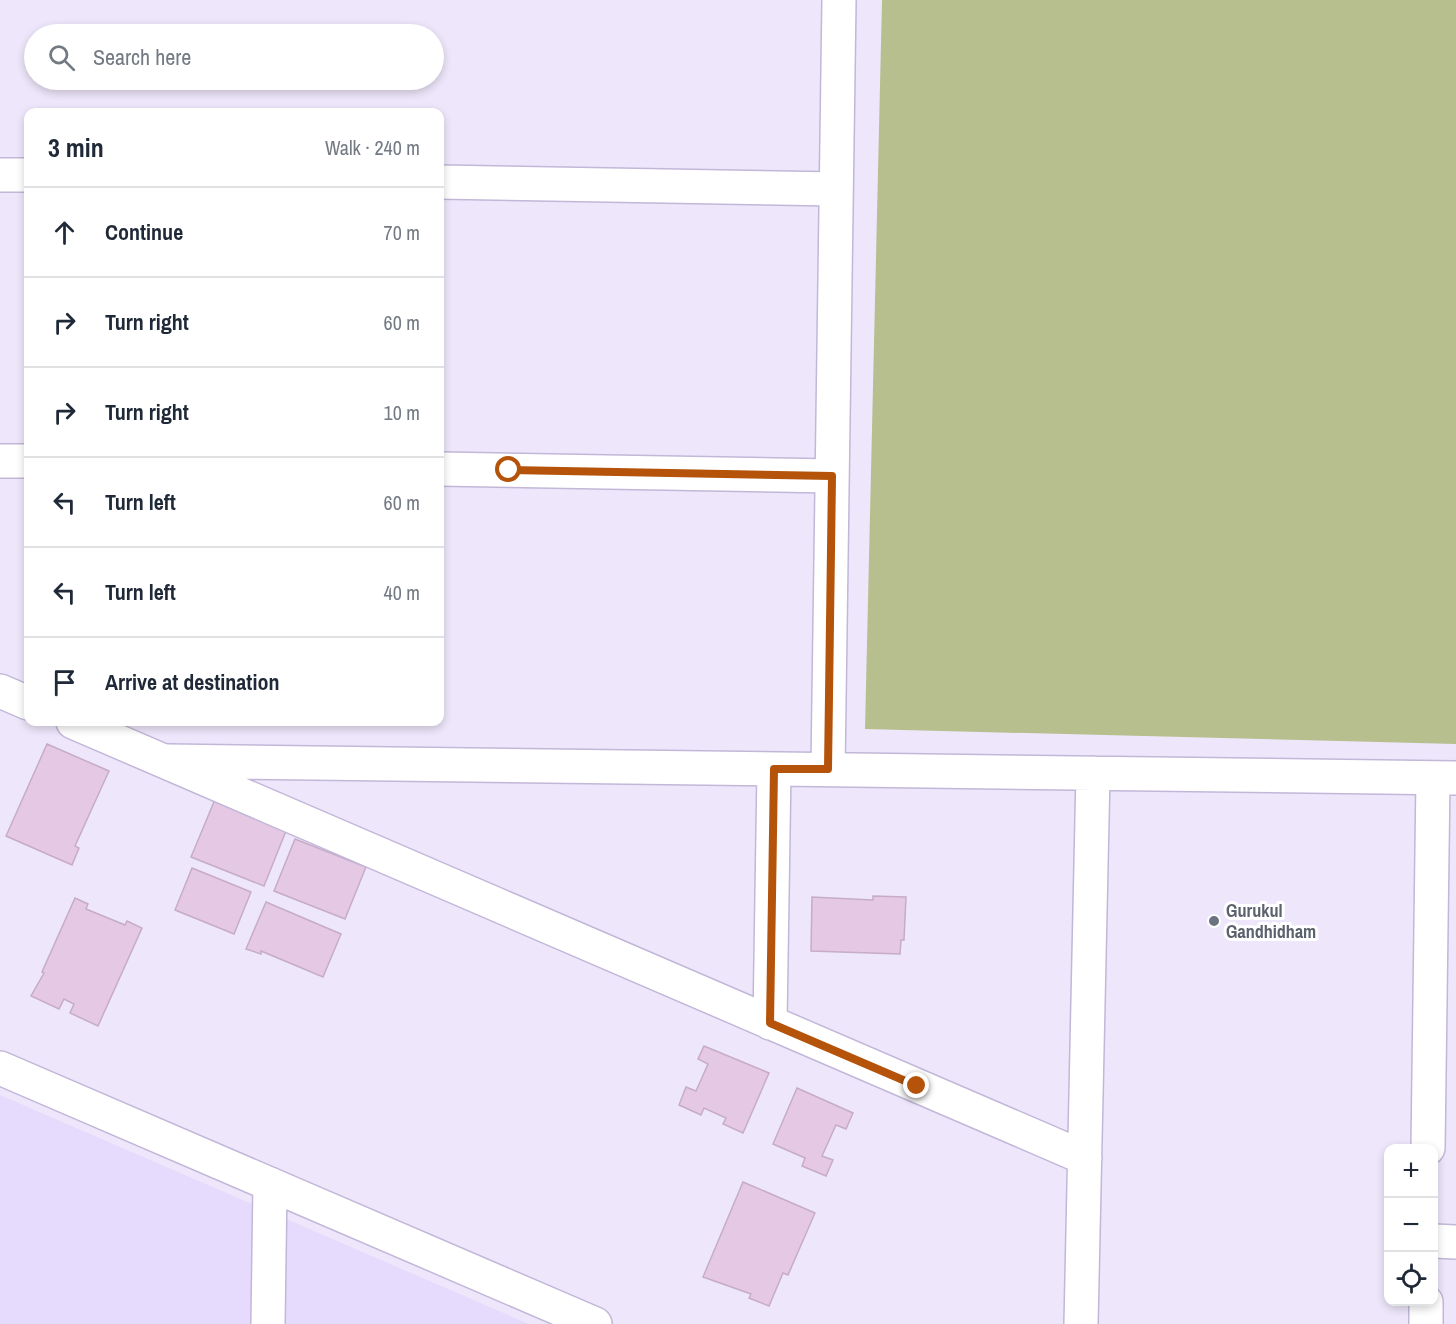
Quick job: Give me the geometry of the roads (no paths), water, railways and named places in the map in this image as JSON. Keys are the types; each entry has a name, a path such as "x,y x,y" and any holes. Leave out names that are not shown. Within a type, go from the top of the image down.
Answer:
{"street":[{"path":"828,769 839,0"},
{"path":"0,175 24,175"},
{"path":"444,182 836,189"},
{"path":"0,461 24,461"},
{"path":"444,469 832,476"},
{"path":"0,691 24,701"},
{"path":"83,726 1084,1158"},
{"path":"168,761 1444,778 1443,1027 1429,1144"},
{"path":"770,1023 774,769"},
{"path":"1081,1324 1093,773"},
{"path":"0,1068 595,1324"},
{"path":"268,1324 270,1184"},
{"path":"1438,1241 1456,1242"},
{"path":"1426,1306 1426,1324"}],"place":[{"name":"Gurukul Gandhidham","path":"1214,921"}]}
